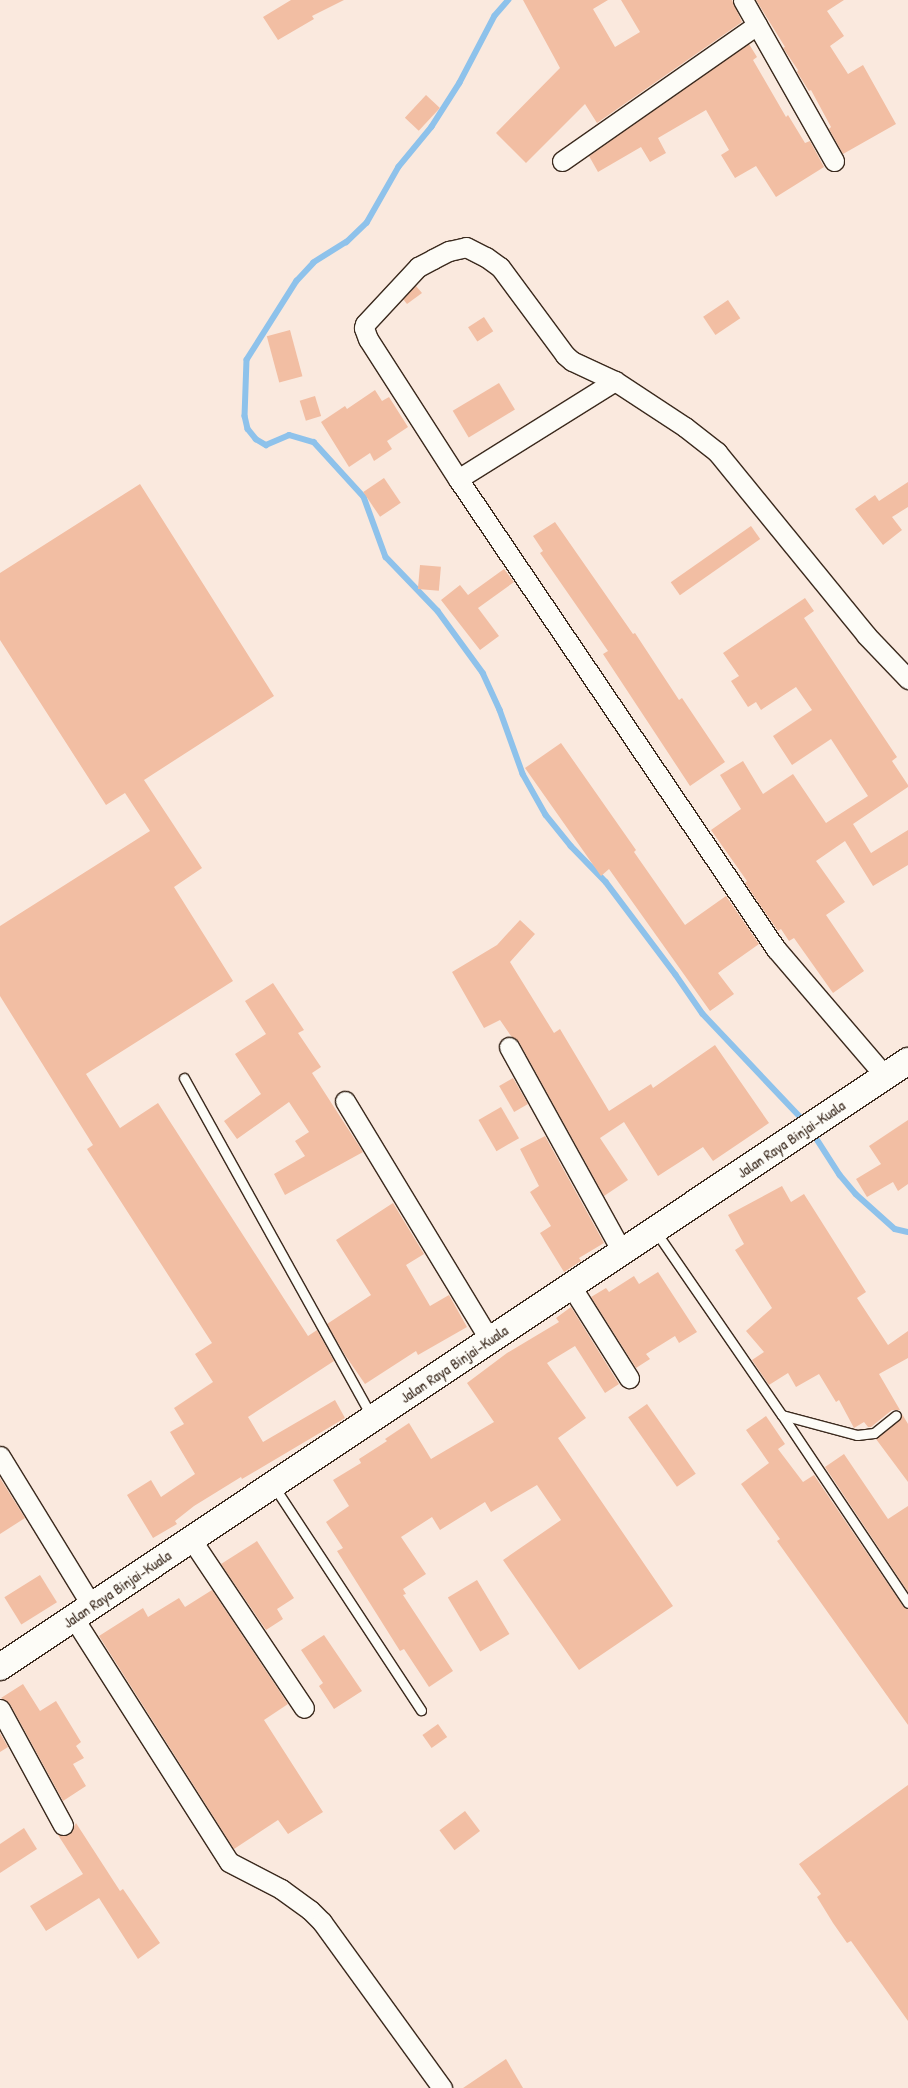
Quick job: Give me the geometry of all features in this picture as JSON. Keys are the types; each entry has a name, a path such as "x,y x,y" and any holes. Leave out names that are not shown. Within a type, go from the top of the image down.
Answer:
{"main road":[{"name":"Jalan Raya Binjai-Kuala","path":"0,1667 908,1060"}],"street":[{"path":"743,0 834,161"},
{"path":"562,161 757,24"},
{"path":"886,1076 776,950 458,479 364,328 382,304 418,267 449,251 466,247 486,257 500,267 565,355 580,366 615,381 685,427 717,452 866,635 908,679"},
{"path":"458,479 615,381"},
{"path":"509,1047 622,1252"},
{"path":"345,1101 490,1340"},
{"path":"571,1286 630,1378"},
{"path":"0,1456 83,1612 228,1862 281,1889 310,1910 322,1922 442,2088"},
{"path":"192,1539 304,1708"},
{"path":"0,1708 63,1825"}],"lane":[{"path":"184,1078 373,1418"},
{"path":"654,1230 782,1415 908,1603"},
{"path":"782,1415 857,1435 874,1433 896,1415"},
{"path":"273,1486 420,1710"}],"building":[{"path":"291,0 344,0 312,16 314,19 278,40 263,17"},
{"path":"523,0 608,0 593,9 615,47 640,32 621,0 732,0 742,22 597,123 585,104 526,163 496,133 560,68"},
{"path":"756,0 844,0 827,11 844,36 830,46 848,74 863,65 896,124 843,154 811,90 809,91 797,72 798,70 783,48 785,47"},
{"path":"749,44 757,57 753,60 786,117 788,115 805,143 810,141 824,167 776,197 756,166 735,178 721,155 729,150 706,110 658,138 666,153 650,162 641,147 598,172 589,156"},
{"path":"426,95 440,108 419,131 405,118"},
{"path":"416,286 422,293 407,304 403,299"},
{"path":"728,300 740,318 715,335 703,317"},
{"path":"484,317 493,331 477,342 468,327"},
{"path":"290,330 302,376 279,383 267,336"},
{"path":"499,383 515,410 469,437 453,411"},
{"path":"375,390 382,401 389,397 408,427 387,441 392,449 374,461 370,453 349,467 321,422 345,406 347,409"},
{"path":"315,396 321,416 306,421 300,401"},
{"path":"384,478 401,503 380,517 363,492"},
{"path":"908,482 908,507 892,517 902,530 883,545 855,509 875,495 879,501"},
{"path":"140,484 274,696 144,780 202,868 174,887 233,981 86,1074 120,1128 158,1103 308,1336 317,1330 334,1361 248,1417 263,1442 335,1400 345,1418 194,1506 175,1521 177,1524 153,1538 127,1495 151,1480 161,1497 195,1474 170,1432 184,1424 174,1408 213,1382 195,1354 212,1343 87,1149 93,1145 0,996 0,926 150,831 125,793 106,805 0,640 0,573"},
{"path":"555,522 633,634 635,633 679,700 682,698 725,762 690,786 603,654 608,651 540,553 543,551 533,536"},
{"path":"751,526 760,539 680,595 671,582"},
{"path":"420,565 441,567 439,591 418,589"},
{"path":"504,569 514,582 478,608 499,636 480,650 441,600 460,585 468,595"},
{"path":"805,598 814,611 804,618 897,757 892,761 908,785 908,787 853,824 871,853 908,830 908,865 873,886 845,841 816,861 845,902 826,915 864,971 833,993 794,938 789,941 781,929 778,931 745,883 747,881 711,830 741,809 720,775 743,761 763,794 793,774 826,823 868,796 831,739 792,765 773,736 812,710 796,687 761,710 756,702 748,707 731,681 739,676 723,653"},
{"path":"561,743 636,850 634,852 685,925 726,896 759,944 718,973 734,994 710,1011 609,869 601,876 525,768"},
{"path":"520,920 535,934 510,962 554,1033 560,1029 609,1111 651,1084 653,1088 715,1045 769,1123 713,1161 703,1147 658,1176 624,1122 600,1138 628,1180 604,1196 519,1042 511,1036 500,1020 484,1028 452,972 497,945"},
{"path":"273,983 304,1030 298,1033 321,1067 312,1073 363,1152 285,1195 274,1174 305,1156 295,1141 309,1132 289,1102 237,1139 224,1121 261,1094 235,1054 266,1034 245,1001"},
{"path":"513,1078 528,1104 514,1112 499,1086"},
{"path":"501,1107 519,1138 496,1151 478,1120"},
{"path":"908,1120 908,1184 898,1191 893,1182 867,1197 856,1179 881,1164 869,1146"},
{"path":"545,1136 604,1243 579,1258 581,1261 564,1272 540,1233 551,1226 530,1192 539,1186 520,1149"},
{"path":"782,1186 791,1202 804,1194 866,1292 857,1298 888,1345 908,1331 908,1358 879,1374 900,1410 892,1410 871,1427 868,1427 864,1422 854,1428 839,1400 836,1402 819,1374 796,1387 788,1373 769,1385 752,1360 764,1352 746,1331 772,1308 735,1250 744,1244 728,1215"},
{"path":"393,1203 424,1254 406,1265 430,1306 449,1295 467,1327 418,1355 416,1351 365,1384 327,1324 371,1295 336,1240"},
{"path":"658,1272 697,1332 679,1343 675,1336 646,1354 650,1359 636,1368 591,1297 606,1288 609,1292 634,1276 639,1284"},
{"path":"571,1307 619,1384 605,1393 575,1346 547,1363 586,1418 558,1438 673,1606 579,1670 503,1560 561,1520 537,1485 491,1512 485,1502 440,1530 432,1517 401,1537 426,1574 403,1589 406,1594 403,1595 453,1671 429,1687 404,1649 400,1651 337,1551 343,1548 326,1522 349,1506 333,1480 361,1463 359,1459 387,1441 385,1439 409,1423 431,1459 494,1422 467,1383 507,1353 559,1322 556,1318"},
{"path":"647,1404 696,1474 677,1487 628,1417"},
{"path":"902,1414 908,1424 908,1482 876,1439 900,1420"},
{"path":"766,1416 785,1444 778,1449 803,1482 814,1475 903,1606 908,1609 908,1725 777,1541 780,1539 741,1484 769,1463 746,1430"},
{"path":"844,1454 888,1519 908,1506 908,1592 825,1467"},
{"path":"0,1478 25,1518 0,1534"},
{"path":"257,1541 294,1598 277,1609 283,1619 266,1630 221,1564"},
{"path":"40,1575 57,1602 21,1624 4,1597"},
{"path":"477,1580 509,1634 480,1652 448,1598"},
{"path":"212,1590 288,1704 264,1720 323,1812 288,1834 278,1820 234,1849 99,1636 143,1608 148,1617 179,1598 185,1607"},
{"path":"324,1635 362,1691 334,1709 319,1686 323,1683 301,1650"},
{"path":"23,1684 40,1711 56,1701 81,1742 76,1746 84,1758 73,1764 86,1786 63,1801 10,1704 1,1698"},
{"path":"438,1724 447,1737 432,1748 422,1735"},
{"path":"0,1733 8,1747 0,1752"},
{"path":"908,1785 908,2021 851,1941 847,1943 833,1923 817,1897 821,1894 799,1864"},
{"path":"465,1811 480,1831 454,1850 439,1830"},
{"path":"76,1823 120,1891 123,1889 160,1943 138,1959 99,1898 46,1931 30,1906 83,1874 58,1835 69,1835"},
{"path":"24,1828 37,1849 0,1873 0,1844"},
{"path":"506,2059 523,2088 463,2088"}],"waterway":[{"path":"509,0 495,16 460,83 432,127 399,167 367,223 347,242 314,263 297,281 247,360 245,416 248,429 256,439 266,445 289,435 314,442 364,497 386,557 438,611 483,673 500,710 523,774 546,815 571,846 606,882 703,1014 805,1122"},
{"path":"813,1133 840,1175 856,1194 895,1229 908,1232"}]}
